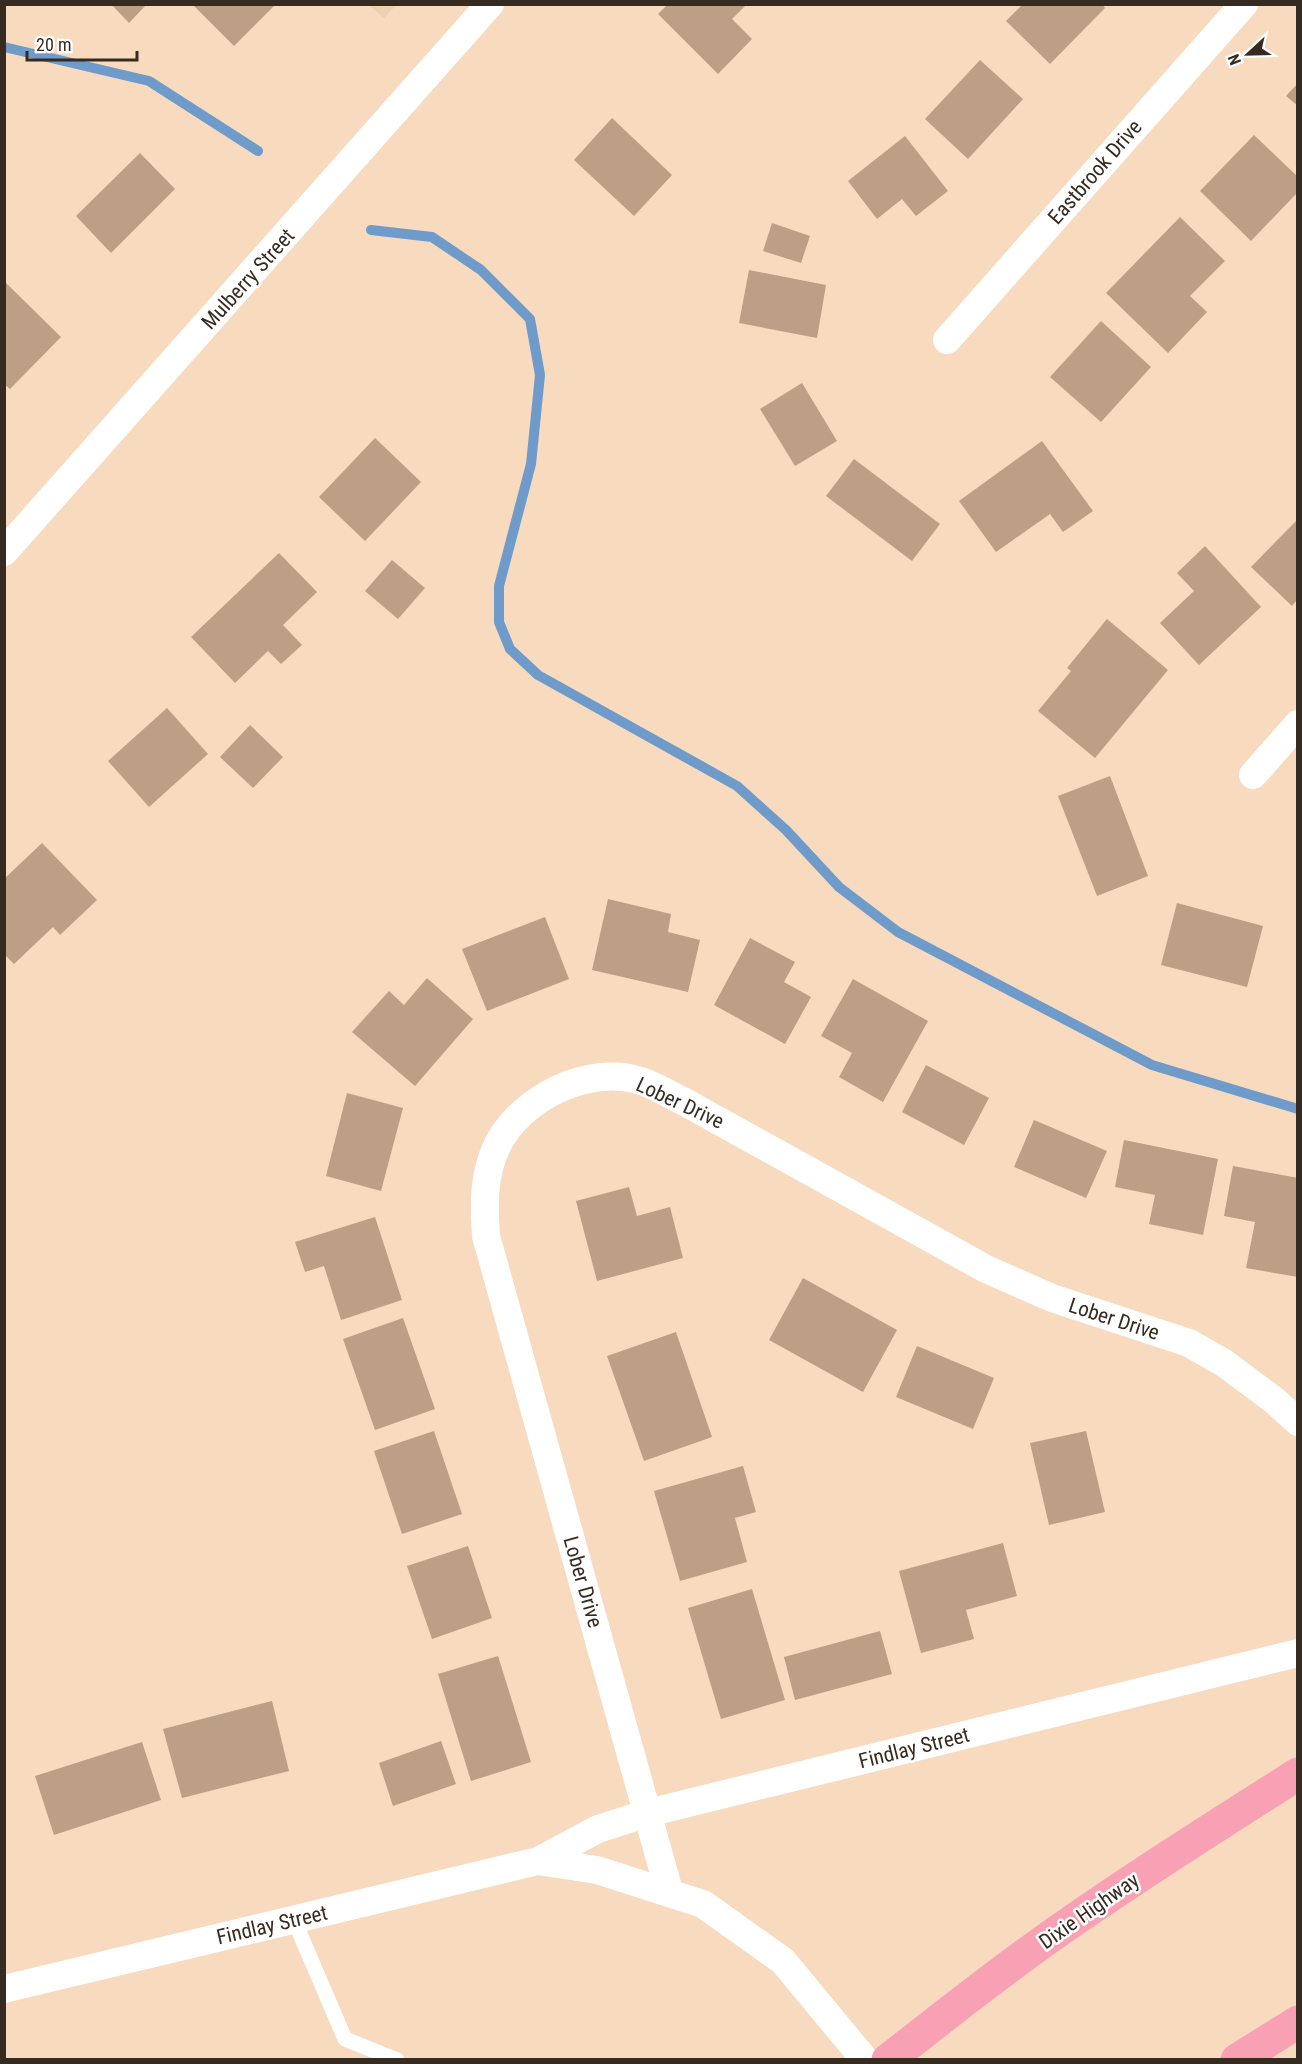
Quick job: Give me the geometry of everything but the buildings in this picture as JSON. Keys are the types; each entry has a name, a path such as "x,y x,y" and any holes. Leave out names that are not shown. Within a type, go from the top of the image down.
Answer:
{"main road":[{"name":"Dixie Highway","path":"888,2060 961,2001 1063,1927 1298,1774"},
{"path":"1237,2060 1298,2022"}],"street":[{"name":"Mulberry Street","path":"4,552 490,4"},
{"name":"Eastbrook Drive","path":"947,340 1244,4"},
{"path":"1253,775 1298,724"},
{"name":"Lober Drive","path":"669,1891 486,1236 484,1200 488,1171 497,1146 512,1122 532,1105 558,1089 585,1081 612,1076 641,1081 683,1101 986,1269 1052,1298 1189,1343 1224,1363 1275,1401 1298,1422"},
{"name":"Findlay Street","path":"4,1989 538,1861 598,1829 648,1813 1298,1653"},
{"name":"Findlay Street","path":"538,1861 597,1870 669,1891 703,1904 783,1961 865,2060"}],"lane":[{"path":"294,1920 345,2039 397,2060"}],"shaded area":[{"path":"369,5 396,5 384,18"}],"waterway":[{"path":"4,47 149,81 258,151"},
{"path":"371,230 432,237 481,270 530,319 540,375 531,464 499,586 499,622 510,649 538,675 737,786 786,830 839,887 898,932 1152,1065 1298,1109"}]}
